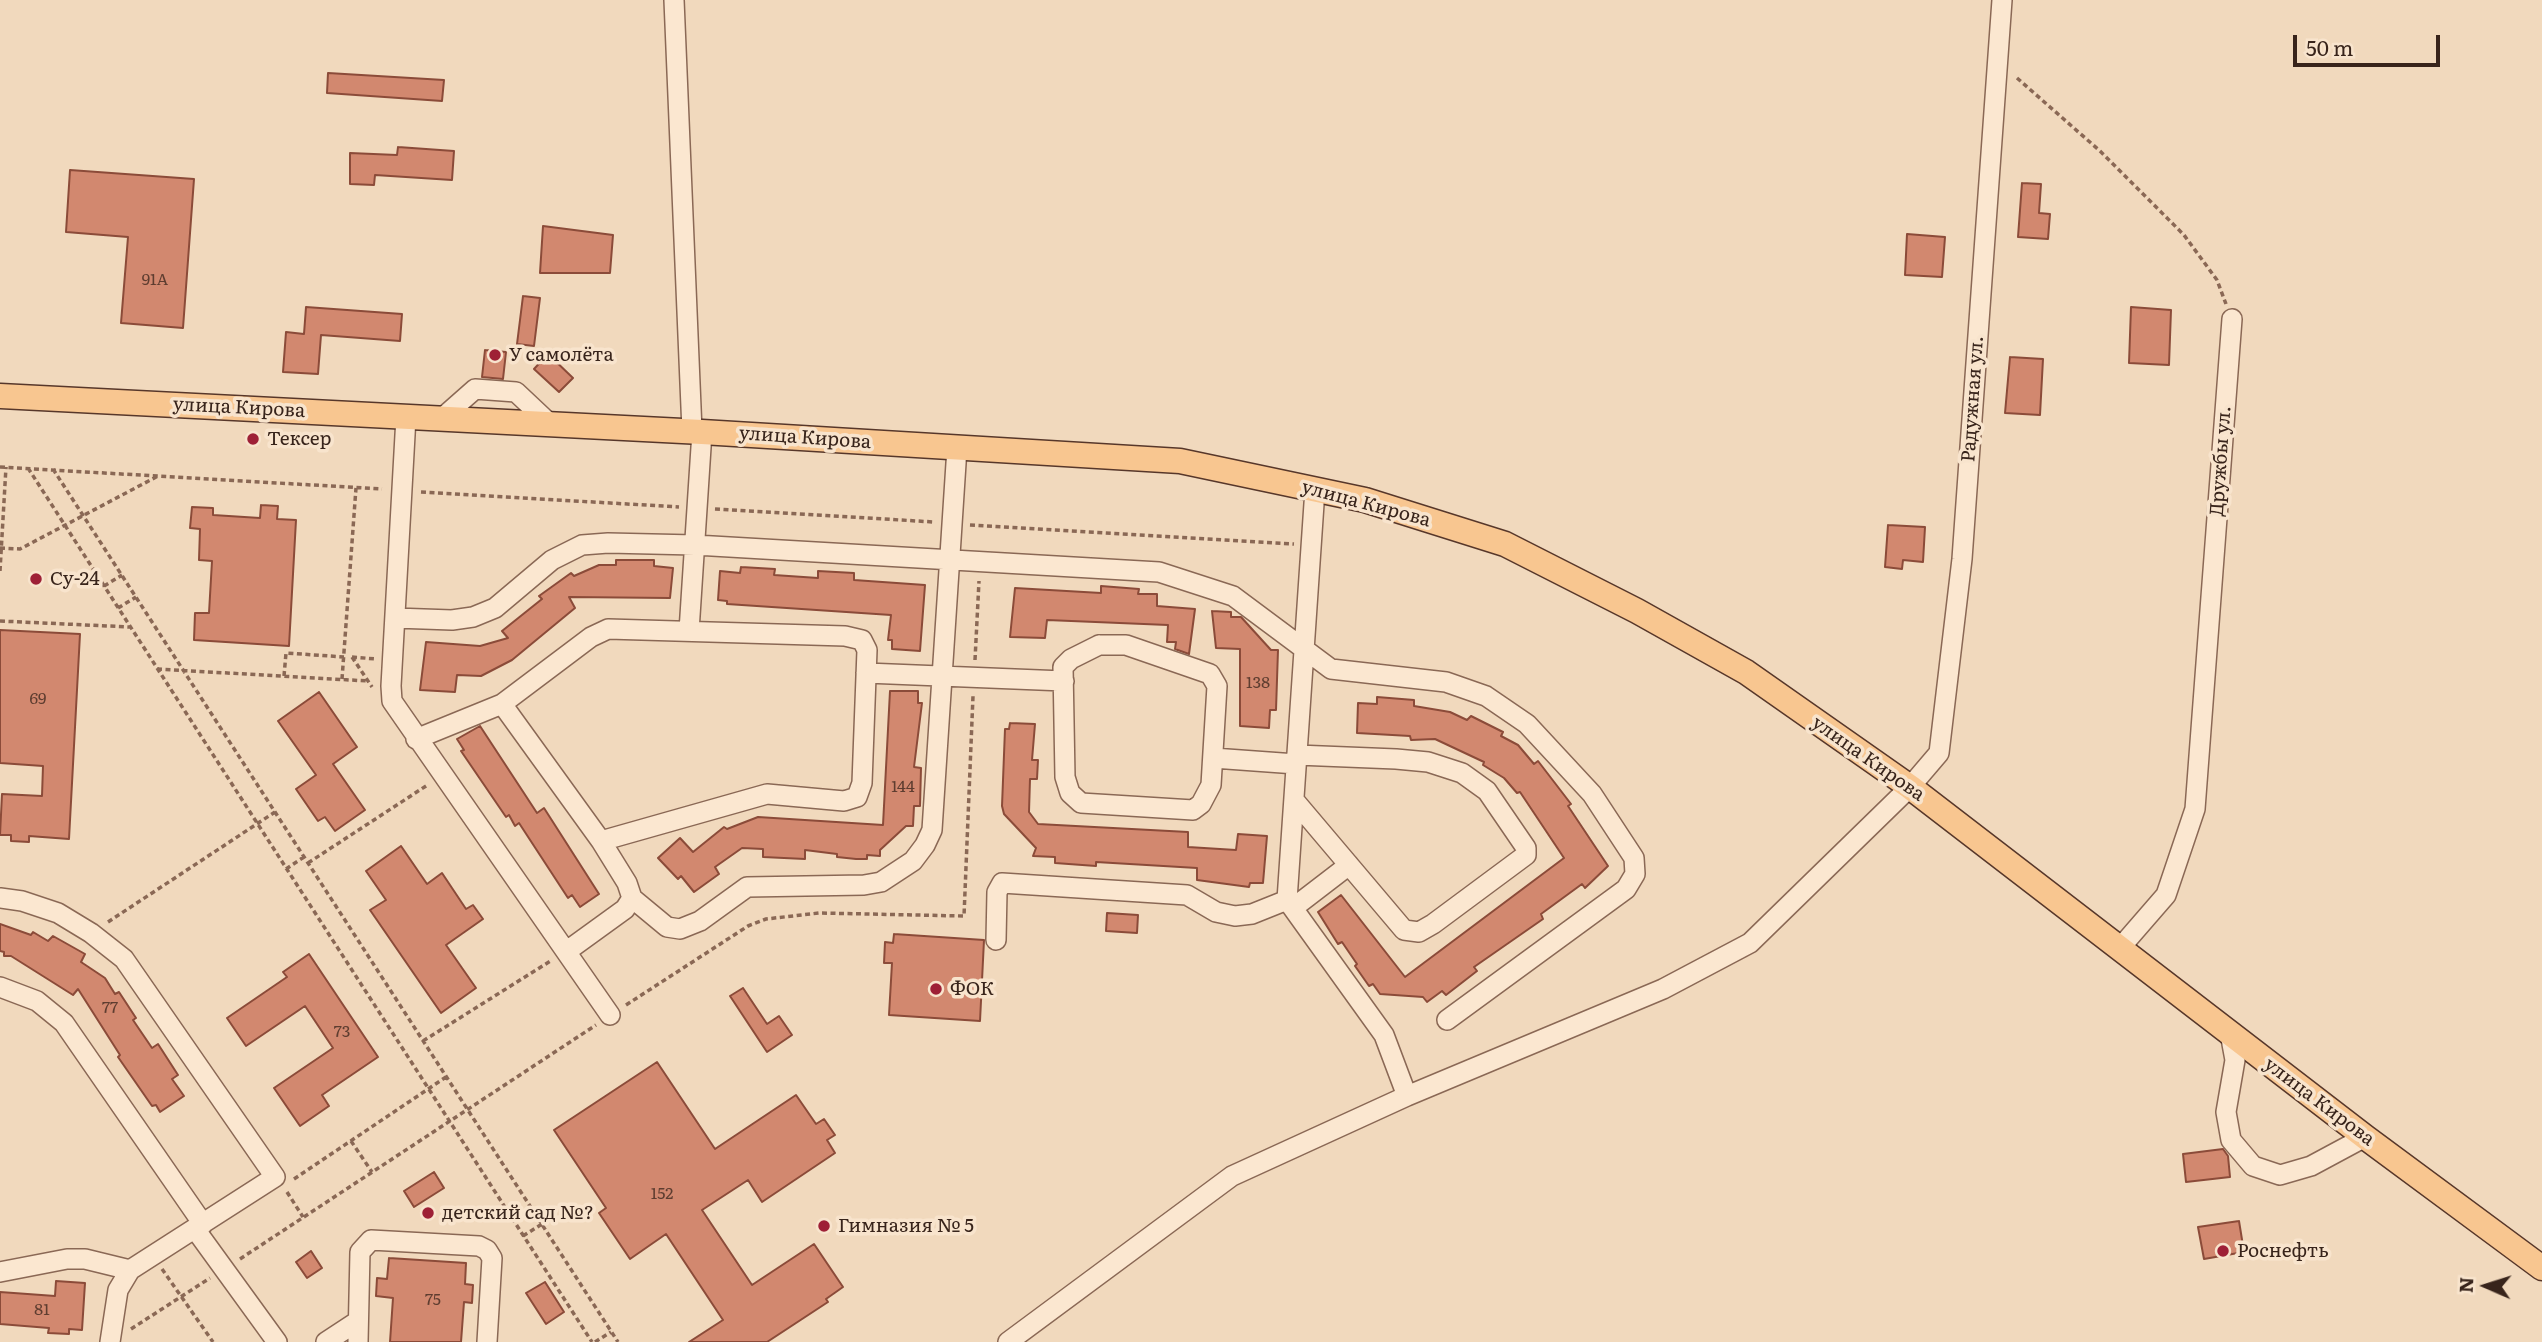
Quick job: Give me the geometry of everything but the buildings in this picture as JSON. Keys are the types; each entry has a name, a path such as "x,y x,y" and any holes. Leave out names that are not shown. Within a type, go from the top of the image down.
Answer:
{"main road":[{"name":"улица Кирова","path":"0,396 697,431 1180,461 1365,500 1517,550 1637,611 1746,673 1910,787 2365,1137 2542,1268"},
{"name":"улица Кирова","path":"2511,1245 2542,1254"}],"street":[{"path":"674,0 697,431 697,508 689,631"},
{"name":"Радужная ул.","path":"1008,1342 1232,1176 1407,1096 1663,989 1751,943 1910,787 1939,753 1961,572 2002,0"},
{"name":"Дружбы ул.","path":"2120,948 2165,895 2194,809 2232,319"},
{"path":"406,417 394,618 392,702 562,954 610,1015"},
{"path":"502,704 601,841 627,883 632,898 667,927 680,929 700,921 747,887 864,885 881,881 913,861 932,830 957,447"},
{"path":"1315,489 1294,800 1290,904 1384,1035 1407,1096"},
{"path":"394,618 452,620 473,617 495,608 552,560 582,545 695,545 1158,572 1233,596 1331,670 1446,682 1486,696 1527,724 1573,774 1607,815 1634,858 1635,874 1626,888 1447,1020"},
{"path":"416,739 502,704 591,636 608,629 845,636 862,640 867,650 862,783 857,797 844,801 767,794 601,841"},
{"path":"1099,645 1126,645 1210,674 1217,686 1213,758 1211,785 1201,804 1193,810 1082,803 1070,793 1065,777 1063,667 1071,659 1099,645"},
{"path":"866,673 1064,681"},
{"path":"1213,758 1396,759 1428,762 1462,773 1487,791 1526,848 1525,855 1433,924 1419,932 1404,930 1294,800"},
{"path":"996,940 997,892 1002,883 1187,895 1216,912 1235,916 1290,904 1349,865"},
{"path":"0,898 22,901 58,913 91,933 124,959 275,1177 130,1270 118,1290 117,1338"},
{"path":"562,954 625,909 632,898"},
{"path":"0,987 37,1001 64,1023 199,1226 224,1269 277,1342"},
{"path":"2230,1033 2235,1060 2226,1112 2231,1140 2253,1166 2280,1175 2311,1166 2365,1137"},
{"path":"358,1342 360,1252 371,1240 479,1246 487,1250 492,1258 487,1342"},
{"path":"0,1272 67,1259 85,1259 130,1270"},
{"path":"326,1342 358,1321"}],"path":[{"path":"2011,73 2100,151 2184,235 2217,280 2232,319"},
{"path":"0,467 1311,545"},
{"path":"0,571 6,467"},
{"path":"28,468 593,1342 611,1332"},
{"path":"53,469 618,1342"},
{"path":"1,548 20,549 159,476"},
{"path":"342,679 356,488"},
{"path":"117,1338 748,926 766,919 819,913 964,916 979,561"},
{"path":"104,586 122,575"},
{"path":"118,608 136,597"},
{"path":"0,621 130,627"},
{"path":"284,676 286,653 392,660"},
{"path":"157,669 391,682"},
{"path":"307,863 436,780"},
{"path":"91,933 275,812"},
{"path":"286,869 304,857"},
{"path":"423,1041 562,954"},
{"path":"303,1217 283,1186 446,1077"},
{"path":"351,1141 372,1172"},
{"path":"523,1236 542,1224"},
{"path":"153,1255 213,1342"}],"place":[{"name":"У самолёта","path":"495,355"},
{"name":"Тексер","path":"253,439"},
{"name":"Су-24","path":"36,579"},
{"name":"ФОК","path":"936,989"},
{"name":"детский сад №?","path":"428,1213"},
{"name":"Гимназия № 5","path":"824,1226"},
{"name":"Роснефть","path":"2223,1251"}]}
